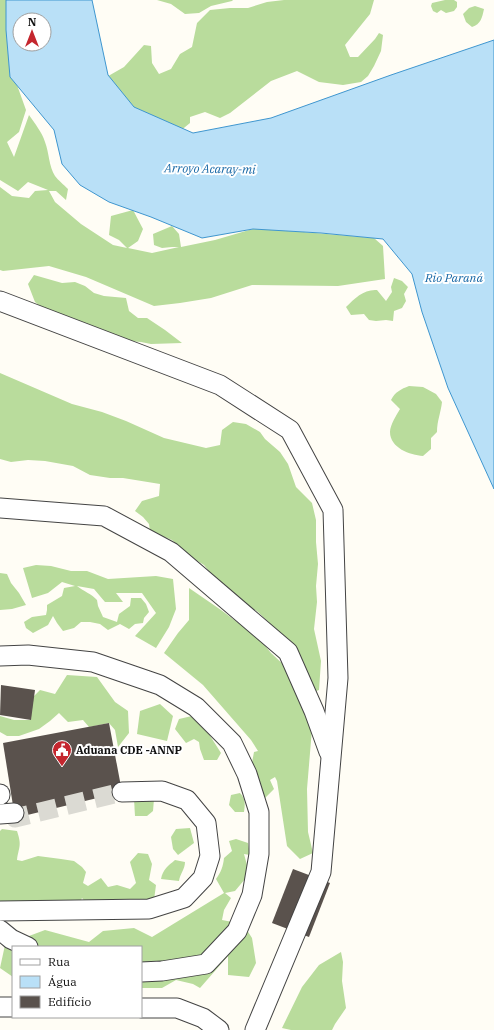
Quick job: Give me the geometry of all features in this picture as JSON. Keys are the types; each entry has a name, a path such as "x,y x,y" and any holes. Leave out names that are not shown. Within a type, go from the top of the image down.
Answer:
{"lane":[{"path":"0,301 220,385 290,430 333,510 338,678 321,872 255,1030"},
{"path":"0,508 104,516 171,552 288,652 314,711 331,759"},
{"path":"0,656 28,655 92,662 160,685 196,707 232,743 247,774 259,812 259,854 252,895 237,931 206,964 162,971 142,972"},
{"path":"0,911 149,909 184,898 203,878 210,856 206,823 187,800 162,791 122,792"},
{"path":"0,930 11,939 26,946"},
{"path":"0,1007 12,1007"},
{"path":"142,1008 177,1008 203,1018 219,1030"}],"green space":[{"path":"0,0 8,0 12,52 14,52 17,85 26,110 19,132 7,142 14,157 29,115 44,138 50,164 56,178 68,189 66,200 56,191 49,191 55,202 81,224 113,245 127,248 119,240 109,235 111,216 133,210 143,229 138,241 128,248 152,253 179,247 162,248 154,245 153,234 172,226 179,234 181,247 215,240 256,228 374,238 383,246 385,279 338,286 252,285 211,298 154,306 86,277 49,266 3,271 0,270 0,187 12,196 29,198 35,191 48,190 28,182 18,191 0,180"},
{"path":"157,0 233,0 211,6 199,13 185,14 171,4"},
{"path":"284,0 374,0 370,14 345,45 350,57 358,57 379,33 383,35 381,51 368,76 361,82 343,85 319,82 297,71 271,81 230,113 220,118 205,112 190,117 190,123 179,132 96,97 103,79 124,67 144,45 151,46 152,63 159,74 171,69 180,54 192,47 197,23 210,10 248,8 267,2"},
{"path":"445,0 454,0 457,2 457,7 454,11 446,13 441,10 437,13 433,11 431,6 432,3"},
{"path":"475,6 484,9 482,18 475,26 472,27 466,22 463,14 469,8"},
{"path":"34,275 62,283 75,282 85,286 94,293 104,296 126,298 129,311 138,318 147,318 182,343 151,344 129,341 45,310 35,302 28,284"},
{"path":"394,278 402,281 408,287 404,294 406,301 402,308 394,311 393,321 369,320 364,314 351,315 346,307 356,297 368,291 377,290 386,301 392,292 391,287"},
{"path":"0,373 72,404 102,412 164,438 206,448 220,445 222,430 233,422 246,424 260,432 265,439 280,452 288,464 296,487 312,503 316,520 318,564 316,586 317,602 314,629 321,661 319,690 311,693 301,669 296,647 258,612 230,593 217,581 204,565 191,557 172,540 150,531 149,524 135,511 142,501 159,496 160,484 123,478 90,475 73,466 45,461 28,460 11,462 0,459"},
{"path":"409,386 423,387 436,394 442,402 437,432 431,438 431,449 423,456 402,450 393,442 391,438 391,426 400,409 391,400 398,391"},
{"path":"36,565 51,566 71,571 87,571 108,579 156,576 173,579 176,609 169,627 156,648 135,636 156,613 142,593 116,593 123,602 105,602 94,589 77,586 97,600 103,617 117,622 119,614 130,606 131,598 141,598 146,604 149,612 144,618 143,623 135,624 129,629 120,624 108,630 100,624 81,622 74,628 63,631 53,616 48,625 33,633 26,628 24,622 32,617 46,615 47,605 62,596 64,588 75,586 62,582 48,593 32,598 23,568"},
{"path":"0,573 7,574 11,583 26,605 12,609 0,610"},
{"path":"189,588 237,622 253,631 271,653 286,667 312,729 307,789 308,832 313,853 300,859 287,846 277,781 275,777 270,780 274,789 264,799 251,768 254,752 258,751 251,740 203,685 164,653 189,620"},
{"path":"67,675 97,677 115,702 128,711 129,733 118,747 115,730 109,723 89,727 83,720 68,722 59,713 39,729 19,736 7,736 0,732 0,716 14,720 31,720 30,700 40,690 55,694"},
{"path":"160,704 173,716 167,741 137,734 140,711"},
{"path":"192,716 207,731 221,753 217,760 204,760 199,742 194,739 186,743 175,729 179,719"},
{"path":"240,793 245,804 244,812 235,812 229,805 231,795"},
{"path":"134,799 154,799 153,811 147,816 135,816"},
{"path":"190,828 194,843 178,855 173,849 171,837 176,829"},
{"path":"2,829 17,831 20,843 17,860 22,861 38,856 74,861 86,872 83,883 88,886 101,878 108,887 117,885 130,889 136,883 130,862 138,853 148,854 152,864 149,880 156,885 154,900 136,909 128,899 119,905 92,910 82,898 78,907 16,901 12,905 0,909 0,831"},
{"path":"236,839 248,843 250,855 244,854 247,865 245,879 235,891 225,893 231,898 224,910 222,920 243,924 252,938 256,963 249,977 228,975 228,956 200,988 193,984 176,980 162,988 142,988 142,946 12,946 12,976 0,968 5,945 45,930 89,942 103,931 134,928 152,937 224,893 216,879 222,869 224,858 232,851 229,841"},
{"path":"175,860 185,862 179,881 161,879 164,870"},
{"path":"341,952 343,962 342,981 346,1008 332,1030 291,1030 282,1028 302,987 319,965"}],"water":[{"path":"6,0 92,0 108,75 134,107 193,133 271,118 494,40 494,489 448,388 422,312 412,274 383,239 321,233 253,229 202,238 109,202 80,185 62,164 54,130 10,77 6,30"}],"building":[{"path":"1,685 35,690 31,720 0,715"},
{"name":"Aduana CDE -ANNP","path":"109,723 122,792 15,818 3,743"},
{"path":"293,869 330,883 309,937 272,923"}],"tunnel":[{"path":"14,813 15,818 122,792"}],"place":[{"name":"Aduana CDE -ANNP","path":"62,767"}],"water label":[{"name":"Arroyo Acaray-mi","path":"210,169"},
{"name":"Rio Paraná","path":"454,278"}]}
